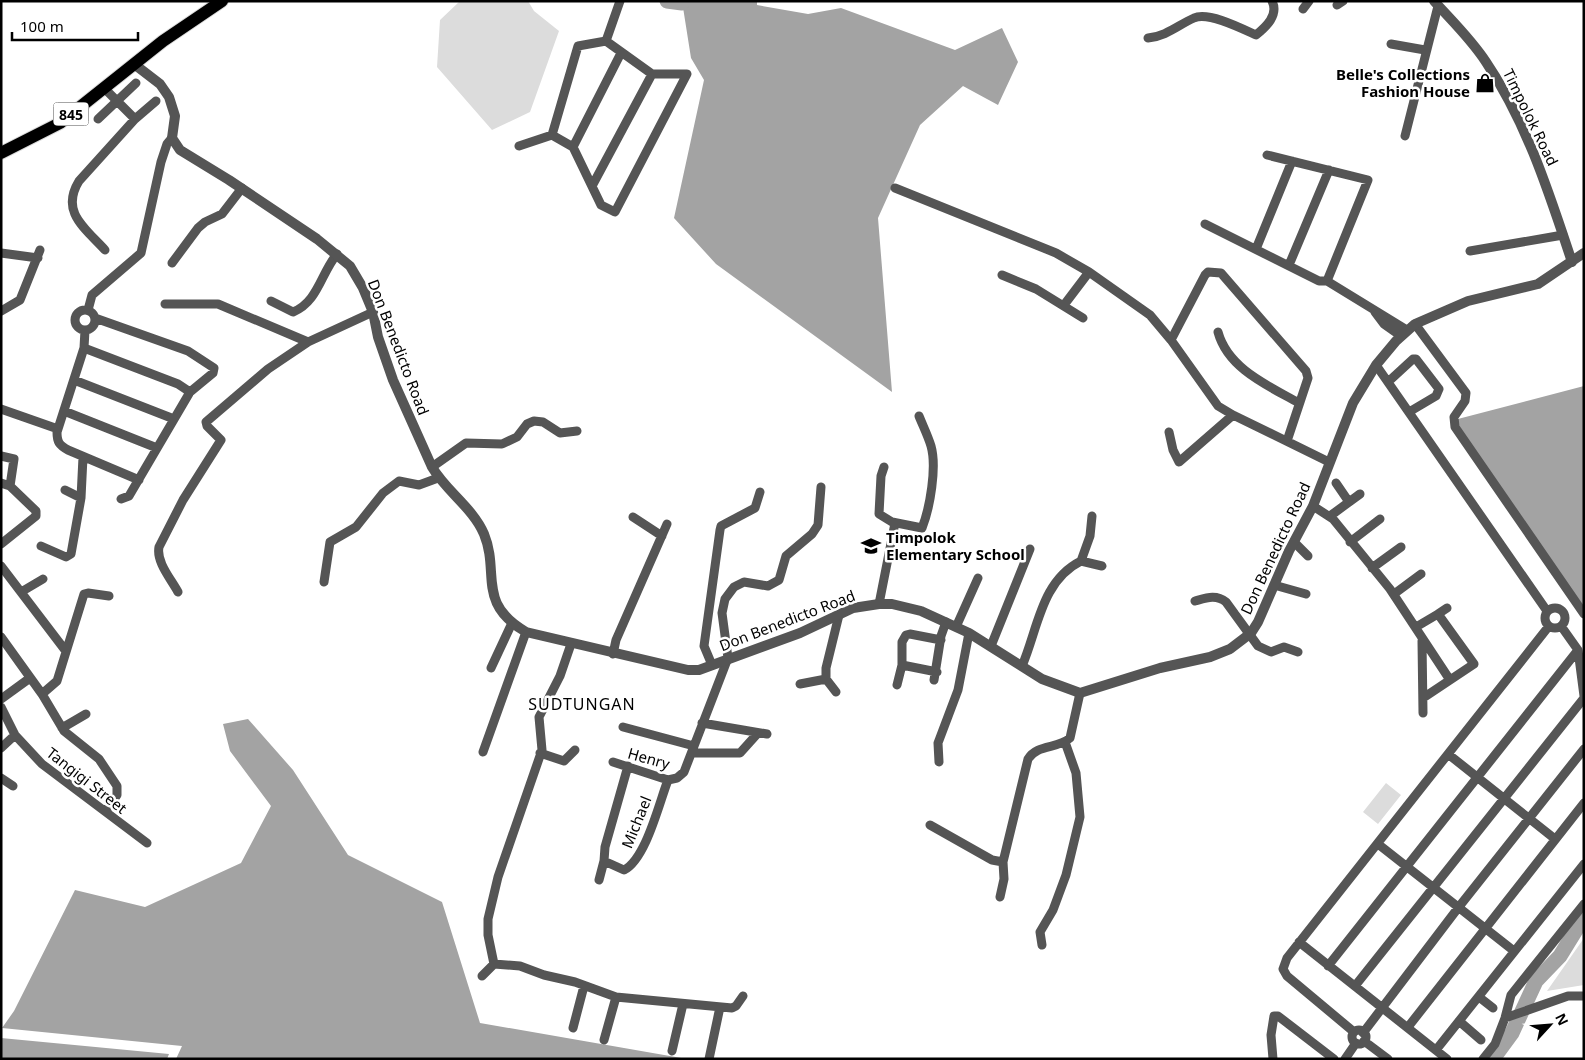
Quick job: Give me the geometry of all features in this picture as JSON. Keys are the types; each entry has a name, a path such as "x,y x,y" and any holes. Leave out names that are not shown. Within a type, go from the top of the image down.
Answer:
{"main road":[{"name":"845","path":"1,154 60,123 163,41 222,1"}],"street":[{"path":"606,41 620,1"},
{"path":"1148,38 1165,35 1199,16 1216,19 1256,35 1272,18 1275,12 1272,1"},
{"path":"1405,136 1436,4"},
{"name":"Timpolok Road","path":"1436,4 1472,43 1499,83 1540,168 1572,262"},
{"path":"519,146 552,135 573,147 601,206 612,211 618,209 687,74 652,74 606,41 578,46 552,135"},
{"path":"1391,44 1425,50"},
{"path":"573,147 622,53"},
{"path":"88,310 92,295 141,253 161,162 167,144 172,138 174,116 169,97 160,84 134,64"},
{"path":"592,186 652,74"},
{"path":"98,119 136,83"},
{"path":"105,89 135,119"},
{"path":"105,250 75,216 71,199 79,181 135,119 156,101"},
{"name":"Don Benedicto Road","path":"172,138 180,150 242,188 337,254 350,266 373,312 378,337 393,380 432,467 438,478 483,532 487,544 493,594 499,608 512,623 526,632 613,654 688,670 712,665 800,633 853,608 879,604 892,604 921,611 946,622 991,646 1042,679 1080,693 1160,668 1210,657 1230,649 1250,634 1258,622 1294,542 1313,506 1353,403 1376,365 1408,330 1468,301 1538,284 1584,253"},
{"path":"1267,155 1368,180 1327,281"},
{"path":"1256,249 1292,161"},
{"path":"1289,266 1330,170"},
{"path":"172,263 198,228 205,222 222,214 242,188"},
{"path":"895,188 1056,253 1090,272 1150,315 1171,340 1218,406 1233,416 1329,462"},
{"path":"1205,224 1319,281 1327,281 1374,312 1387,317 1408,330 1466,393 1465,401 1454,417 1455,427 1584,614"},
{"path":"1470,251 1563,235"},
{"path":"1,253 39,254 20,300 1,311"},
{"path":"271,301 293,312 307,304 317,290 328,266 337,254"},
{"path":"1064,305 1090,272"},
{"path":"1171,340 1205,275 1208,272 1221,273 1306,371 1308,378 1286,441"},
{"path":"1002,275 1036,289 1083,318"},
{"path":"165,304 218,304 308,342"},
{"path":"88,310 95,318 188,351 214,368 213,373 190,392 129,496 121,499"},
{"path":"85,330 77,326 75,318 79,311 88,310"},
{"path":"178,592 158,554 159,548 183,500 221,440 207,426 206,422 268,369 308,342 373,312"},
{"path":"85,330 94,325 95,318"},
{"path":"85,330 84,348 58,429 57,440 60,446 139,480"},
{"path":"1218,332 1224,347 1251,376 1300,403"},
{"path":"84,348 178,384 190,392"},
{"path":"1388,382 1413,359 1416,359 1439,389 1436,396 1409,412"},
{"path":"1376,365 1547,611 1545,619 1549,626 1556,628 1560,626 1564,621 1562,612 1554,608 1547,611"},
{"path":"74,380 174,420"},
{"path":"1,409 58,429"},
{"path":"64,411 157,448"},
{"path":"884,467 881,476 880,514 895,522 922,528 928,513 932,481 932,448 919,416"},
{"path":"1169,432 1173,450 1179,462 1233,416"},
{"path":"432,467 466,443 502,444 509,441 517,437 528,424 534,421 543,422 560,433 577,431"},
{"path":"1,456 14,459 10,486"},
{"path":"41,546 70,556 81,498 83,457"},
{"path":"324,582 330,542 356,527 389,486 399,481 419,485 438,478"},
{"path":"1,483 10,486 36,511 36,516 1,544"},
{"path":"1336,483 1349,502"},
{"path":"673,779 684,772 728,658 722,612 725,599 734,586 744,582 768,586 779,580 786,556 812,534 818,525 821,487"},
{"path":"65,490 81,498"},
{"path":"712,665 704,646 721,526 755,508 760,492"},
{"path":"1330,516 1360,494"},
{"path":"1313,506 1330,516 1394,594 1422,640 1450,680"},
{"path":"1022,666 1048,593 1066,570 1081,561 1090,536 1092,516"},
{"path":"632,517 662,536"},
{"path":"1350,542 1380,519"},
{"path":"879,604 895,522"},
{"path":"613,654 616,640 667,524"},
{"path":"1294,542 1308,556"},
{"path":"1372,568 1401,547"},
{"path":"991,646 1030,550"},
{"path":"1081,561 1102,566"},
{"path":"1,566 65,650"},
{"path":"1394,594 1422,574"},
{"path":"956,627 978,578"},
{"path":"21,592 43,579"},
{"path":"1274,586 1306,594"},
{"path":"42,694 57,681 65,650 84,594 109,596"},
{"path":"1194,601 1215,596 1221,598 1226,602 1258,646 1271,652 1284,647 1298,652"},
{"path":"1416,628 1446,608"},
{"path":"1438,614 1474,664"},
{"path":"836,692 826,679 826,664 839,615"},
{"path":"902,665 936,676 941,640 946,622"},
{"path":"491,668 512,623"},
{"path":"1388,1059 1285,974 1283,969 1287,958 1549,626"},
{"path":"1355,986 1584,697 1578,650 1560,626"},
{"path":"483,752 526,632"},
{"path":"939,762 938,743 958,690 969,633"},
{"path":"898,684 902,665 902,642 906,635 910,634 941,640"},
{"path":"1422,640 1423,713"},
{"path":"2,641 42,694 62,728 99,759 117,786 117,795 106,811"},
{"path":"494,964 488,934 488,919 501,868 540,753 540,717 560,676 571,644"},
{"path":"1328,966 1578,650"},
{"path":"1423,698 1482,658"},
{"path":"1,699 30,678"},
{"path":"800,684 826,679"},
{"path":"1000,897 1004,879 1003,862 1028,759 1037,750 1065,742 1072,735 1080,693"},
{"name":"Tangigi Street","path":"1,707 15,735 42,764 147,843"},
{"path":"62,728 86,714"},
{"path":"623,727 693,749 740,753 762,733 702,724"},
{"path":"1,748 15,735"},
{"path":"1042,944 1040,932 1053,910 1066,875 1080,817 1076,773 1065,742"},
{"path":"1344,1059 1458,908 1584,749"},
{"path":"540,753 564,762 575,750"},
{"path":"1448,754 1555,839"},
{"name":"Henry","path":"614,762 673,779"},
{"name":"Michael","path":"628,766 605,847 604,861 624,870 632,866 642,850 673,779"},
{"path":"1,778 13,786"},
{"path":"1408,1027 1584,803"},
{"path":"930,825 992,860 1003,862"},
{"path":"1378,844 1514,951"},
{"path":"599,880 604,861"},
{"path":"1436,1050 1584,864"},
{"path":"1483,1059 1495,1044 1509,1018 1511,995 1584,904"},
{"path":"1299,942 1448,1059"},
{"path":"482,976 494,964 520,966 616,997 720,1007 736,1006 743,996"},
{"path":"573,1028 584,986"},
{"path":"1509,1018 1568,996 1584,996"},
{"path":"604,1040 616,997"},
{"path":"1479,997 1493,1008"},
{"path":"672,1051 683,1004"},
{"path":"709,1059 720,1007"},
{"path":"1275,1057 1272,1019 1274,1016 1278,1016 1334,1059"},
{"path":"1459,1021 1481,1040"}],"shaded area":[{"path":"460,1 528,1 534,11 559,31 530,112 492,130 437,67 440,20"},
{"path":"682,1 757,1 757,5 808,14 841,8 955,50 1002,28 1018,62 998,105 963,86 920,125 878,218 892,392 716,264 674,218 704,80 691,58"},
{"path":"1584,386 1584,610 1454,420"},
{"path":"248,719 293,770 348,855 442,902 480,1023 687,1059 176,1059 182,1046 2,1028 14,1011 75,890 145,907 241,863 271,806 230,751 223,724"},
{"path":"1386,783 1401,795 1378,824 1363,812"},
{"path":"1584,938 1584,985 1547,991"},
{"path":"1,1038 169,1054 167,1059 1,1059"}],"waterway":[{"path":"667,1 682,3"},
{"path":"1493,1059 1512,1033 1536,981 1560,956 1584,917"}],"place":[{"name":"Belle's Collections Fashion House","path":"1485,83"},
{"name":"Timpolok Elementary School","path":"871,546"}],"district":[{"name":"SUDTUNGAN","path":"582,704"}]}
